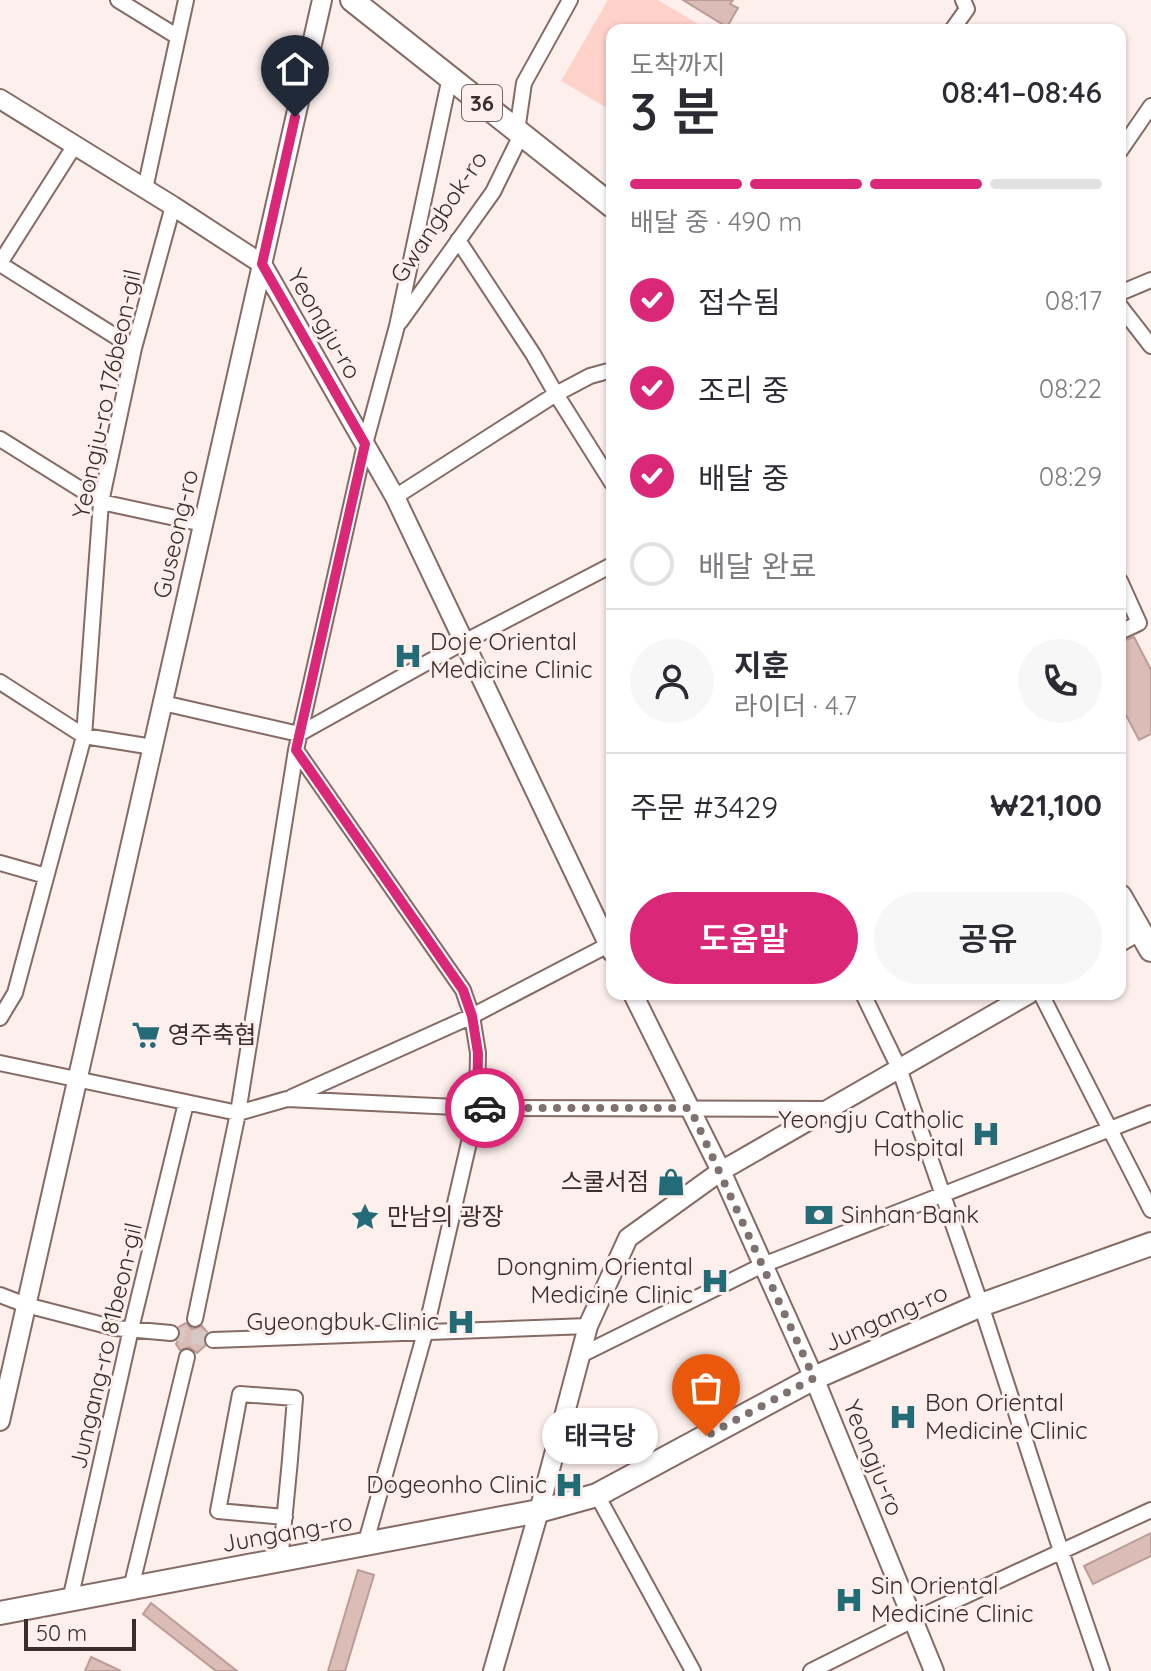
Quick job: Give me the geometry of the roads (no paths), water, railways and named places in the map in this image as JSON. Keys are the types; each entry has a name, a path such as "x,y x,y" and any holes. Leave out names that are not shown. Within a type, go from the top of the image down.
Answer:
{"main road":[{"name":"36","path":"352,0 606,201"},
{"path":"1126,912 1137,941"},
{"name":"Jungang-ro","path":"0,1613 539,1511 597,1495 814,1378 981,1305 1151,1244"}],"street":[{"path":"118,0 178,37"},
{"path":"145,189 186,0"},
{"name":"Guseong-ro","path":"0,1421 322,0"},
{"name":"Gwangbok-ro","path":"397,326 493,192 519,133 524,83 570,0"},
{"path":"955,24 965,4"},
{"path":"195,1319 238,1113 299,734 365,444 397,326 450,77"},
{"name":"Yeongju-ro","path":"0,99 262,264 395,497 606,936"},
{"path":"1126,142 1151,106"},
{"path":"75,145 0,264 134,348"},
{"name":"Yeongju-ro 176beon-gil","path":"0,1018 15,993 84,736 101,502 134,348 173,206"},
{"path":"458,240 606,473"},
{"path":"1126,290 1151,280"},
{"path":"1126,314 1151,346"},
{"path":"395,497 556,394 590,376 606,372"},
{"path":"0,439 101,502 203,524"},
{"path":"163,703 299,734 464,642 606,568"},
{"path":"1126,594 1139,623 1126,629"},
{"path":"0,682 84,736 153,747"},
{"path":"296,750 463,990 472,1016 478,1053 477,1108 425,1333 365,1545"},
{"path":"0,863 46,876"},
{"path":"0,1063 238,1113 287,1099 472,1016 606,949"},
{"name":"Yeongju-ro","path":"636,1000 721,1171 814,1378 934,1671"},
{"path":"866,1000 899,1068 1102,1671"},
{"path":"493,1671 588,1326 628,1238 721,1171 1018,1000"},
{"path":"1044,1000 1151,1210"},
{"path":"287,1099 477,1108 829,1109"},
{"name":"Jungang-ro 81beon-gil","path":"70,1600 186,1103"},
{"path":"581,1355 763,1265 1151,1113"},
{"path":"0,1295 26,1305 115,1328 171,1333"},
{"path":"213,1340 588,1326"},
{"path":"131,1588 187,1357"},
{"path":"280,1560 285,1517 295,1398 240,1394 218,1511 285,1517"},
{"path":"597,1495 693,1671"},
{"path":"811,1671 913,1620 1151,1510"}],"tunnel":[{"path":"171,1333 213,1340"}],"place":[{"name":"Doje Oriental Medicine Clinic","path":"408,656"},
{"name":"영주축협","path":"146,1035"},
{"name":"Yeongju Catholic Hospital","path":"986,1134"},
{"name":"스쿨서점","path":"671,1182"},
{"name":"Sinhan Bank","path":"819,1215"},
{"name":"만남의 광장","path":"365,1217"},
{"name":"Dongnim Oriental Medicine Clinic","path":"715,1281"},
{"name":"Gyeongbuk Clinic","path":"461,1322"},
{"name":"Bon Oriental Medicine Clinic","path":"903,1417"},
{"name":"태극당","path":"706,1436"},
{"name":"Dogeonho Clinic","path":"569,1485"},
{"name":"Sin Oriental Medicine Clinic","path":"849,1600"}]}
